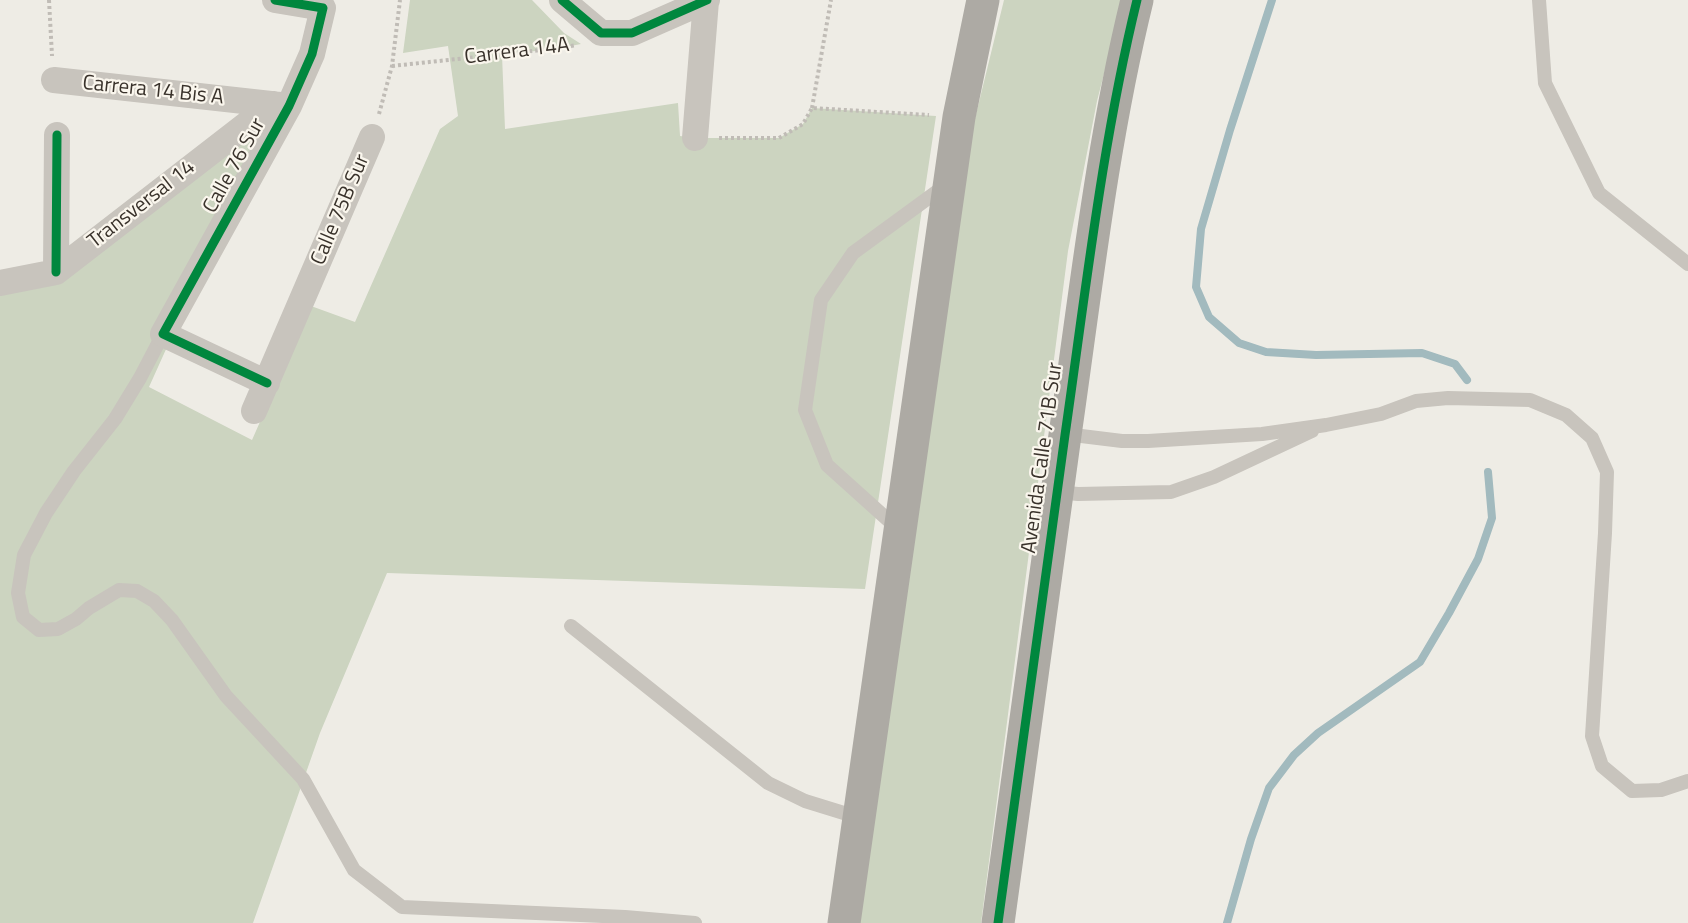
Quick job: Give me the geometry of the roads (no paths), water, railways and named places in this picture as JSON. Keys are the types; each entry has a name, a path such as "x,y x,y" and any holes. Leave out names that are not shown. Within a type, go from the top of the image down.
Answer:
{"highway":[{"path":"844,923 959,117 983,0"},
{"name":"Avenida Calle 71B Sur","path":"998,923 1108,132 1137,0"}],"street":[{"name":"Calle 76 Sur","path":"163,334 281,105 312,54 322,8 275,0"},
{"path":"562,0 601,33 632,33 706,0 695,138"},
{"name":"Carrera 14 Bis A","path":"54,80 281,105"},
{"name":"Transversal 14","path":"0,283 56,272 281,105"},
{"path":"56,272 57,135"},
{"name":"Calle 75B Sur","path":"254,411 372,137"},
{"path":"163,334 267,383"}],"lane":[{"path":"1539,0 1545,83 1599,193 1688,264"},
{"path":"900,531 827,465 805,410 806,399 821,300 853,253 950,182"},
{"name":"Calle 76 Sur","path":"163,334 115,419 68,479 46,513 24,555 18,593 23,617 39,630 58,629 119,590 137,591 154,601 172,620 226,696 303,780 354,870 402,907 625,917 695,923"},
{"path":"1065,434 1122,441 1262,434 1326,425 1381,414 1416,401 1448,398 1530,400 1566,415 1592,438 1607,472 1592,736 1602,766 1632,791 1661,790 1688,781"},
{"path":"1057,492 1078,494 1172,492 1214,477 1326,425"},
{"path":"571,626 768,783 805,801 860,818"}],"waterway":[{"path":"1272,0 1201,229 1196,287 1209,317 1239,343 1266,352 1316,355 1422,353 1455,364 1467,380"},
{"path":"1227,923 1251,839 1269,788 1294,755 1318,733 1420,662 1449,613 1478,559 1492,518 1488,472"}]}
